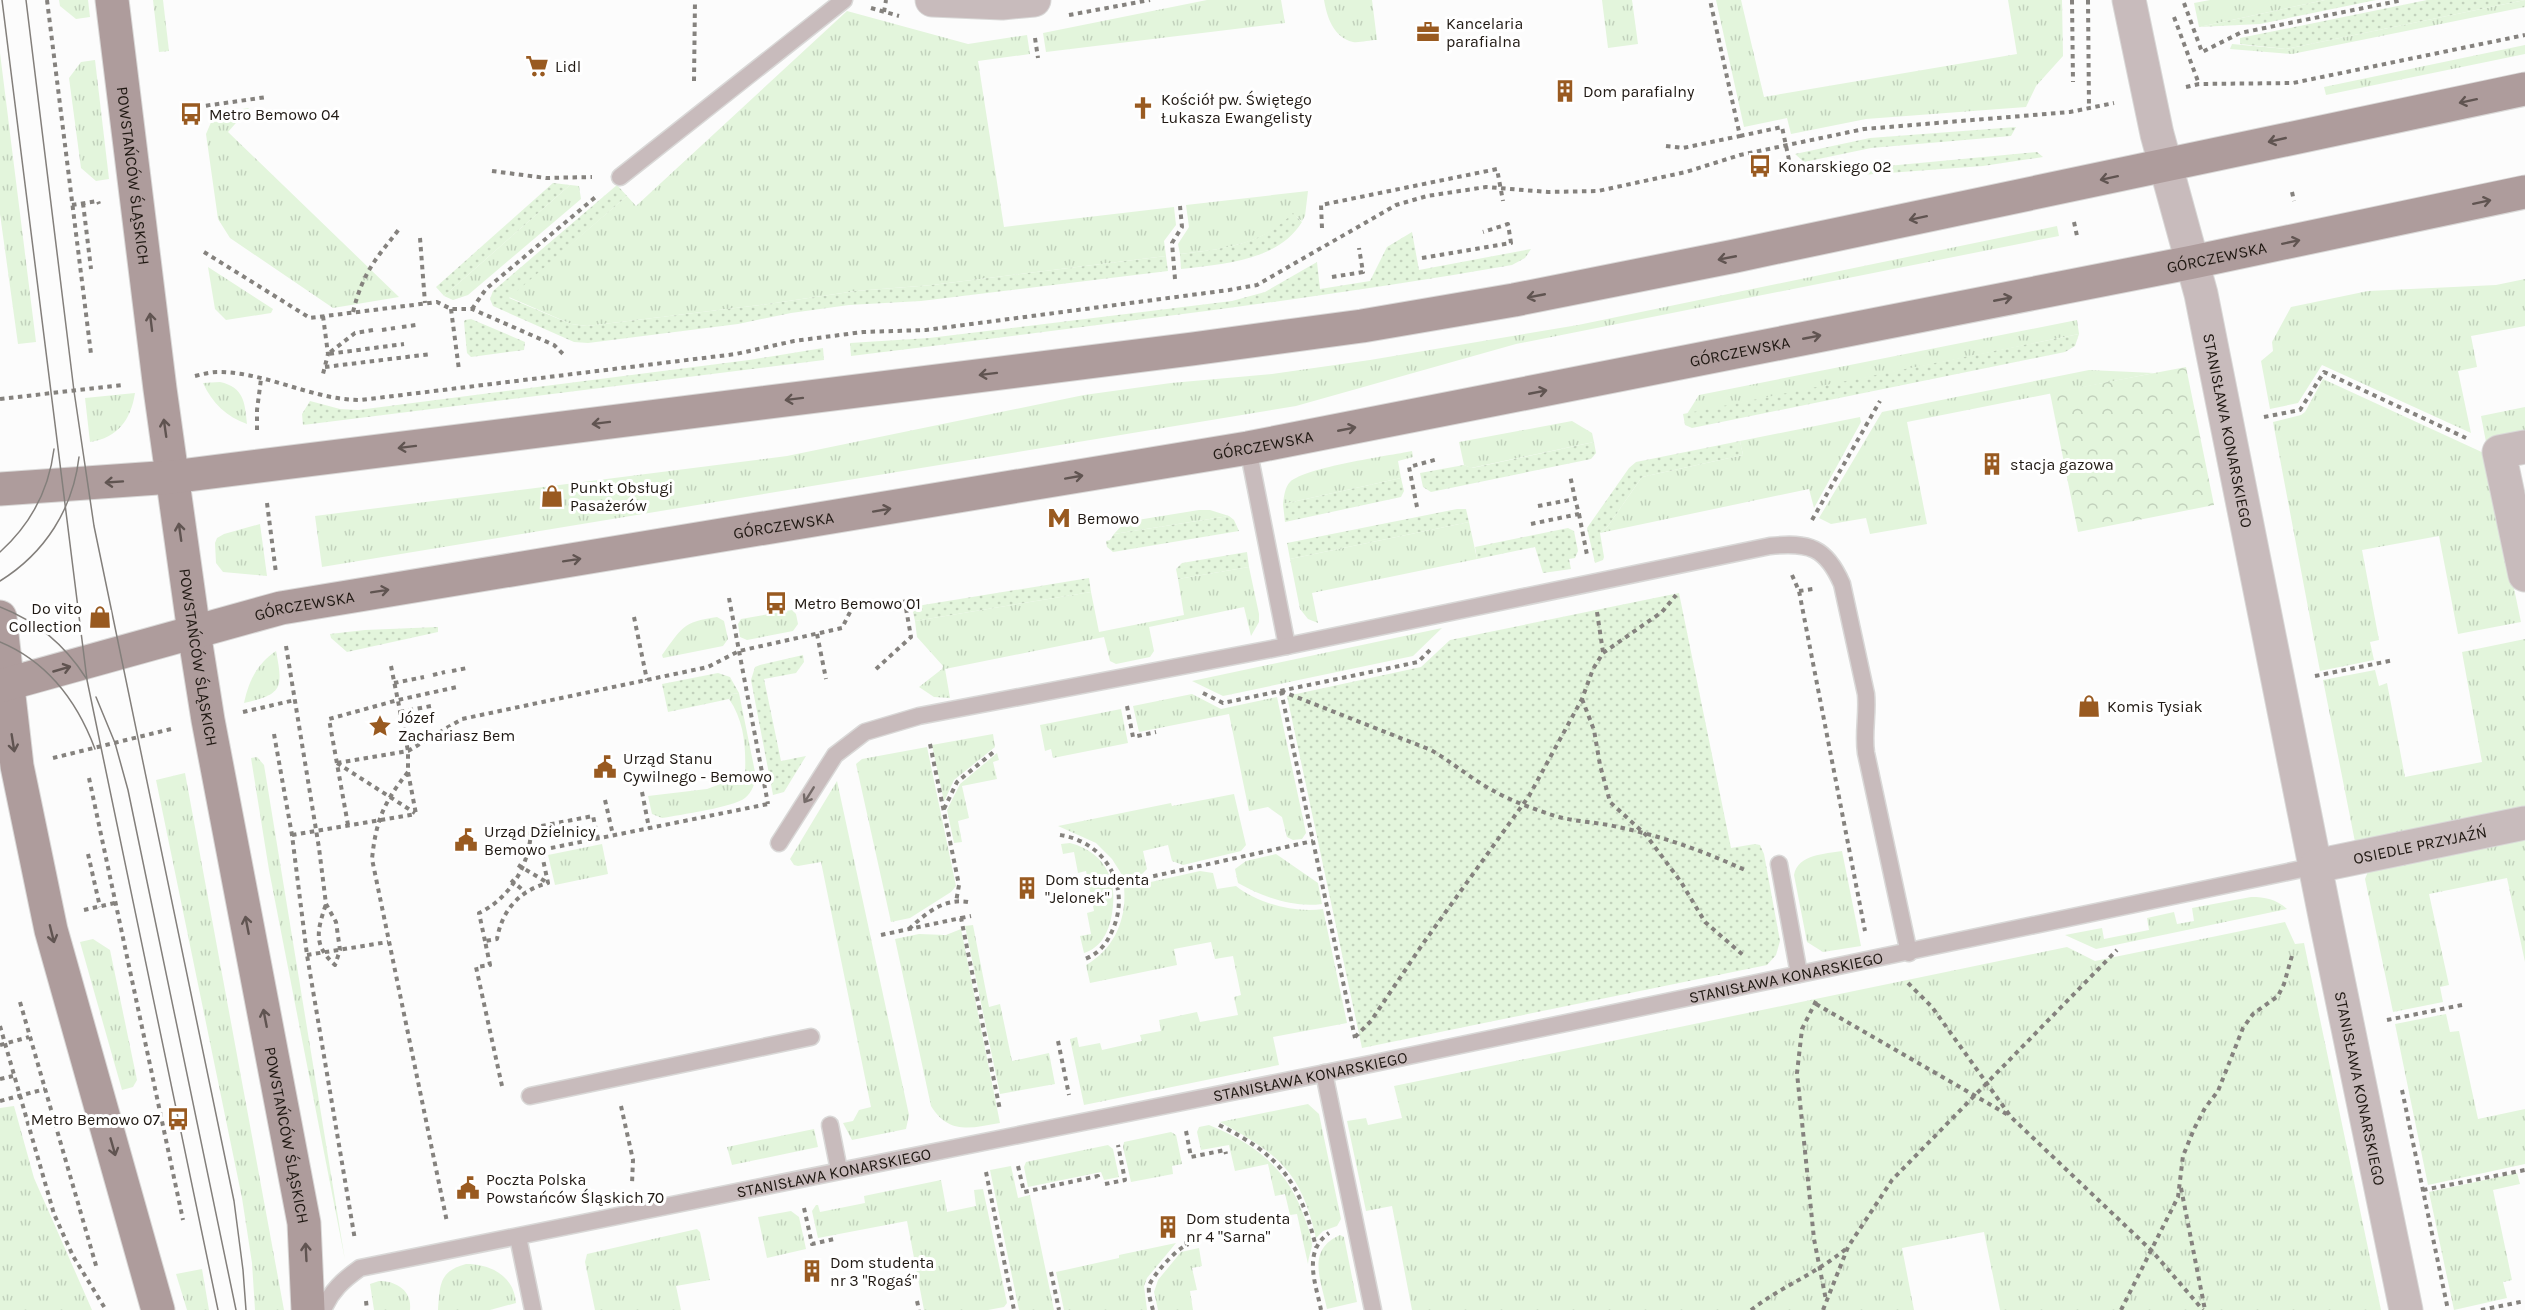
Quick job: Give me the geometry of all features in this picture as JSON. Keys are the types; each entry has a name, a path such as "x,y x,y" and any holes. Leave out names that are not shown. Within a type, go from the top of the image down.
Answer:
{"main road":[{"name":"POWSTAŃCÓW ŚLĄSKICH","path":"112,0 172,477 194,632 208,720 304,1223 308,1310"},
{"path":"0,489 172,477 1192,349 1373,324 1612,281 2525,89"},
{"name":"GÓRCZEWSKA","path":"3,686 252,614 309,602 812,522 1248,448 2193,262 2525,192"},
{"path":"0,617 3,686 22,794 51,930 158,1310"}],"street":[{"path":"941,1 1002,3 1034,0"},
{"name":"STANISŁAWA KONARSKIEGO","path":"2129,0 2166,166 2193,262 2220,382 2406,1310"},
{"path":"2512,449 2525,574"},
{"name":"OSIEDLE PRZYJAŹŃ","path":"2316,866 2525,824"}],"lane":[{"path":"620,177 844,0"},
{"path":"1248,448 1287,646"},
{"path":"779,843 835,755 865,732 920,716 1287,646 1770,546 1811,546 1825,555 1842,584 1866,694 1868,710 1863,737 1909,953"},
{"path":"1779,864 1792,976"},
{"name":"STANISŁAWA KONARSKIEGO","path":"323,1310 329,1297 343,1280 360,1268 1909,953 2316,866"},
{"path":"530,1096 811,1037"},
{"path":"1324,1073 1373,1310"},
{"path":"830,1125 839,1170"},
{"path":"518,1237 533,1310"}],"path":[{"path":"47,0 90,354"},
{"path":"695,0 695,118"},
{"path":"884,12 886,0"},
{"path":"1710,0 1740,136"},
{"path":"2072,0 2073,82"},
{"path":"2088,0 2089,108"},
{"path":"2184,3 2202,52 2240,33 2403,0"},
{"path":"2170,9 2199,84"},
{"path":"2184,87 2199,84 2293,83 2525,35"},
{"path":"197,107 267,97"},
{"path":"198,375 217,372 261,379 338,399 361,400 736,354 794,341 863,332 926,330 1230,290 1257,285 1396,205 1411,199 1471,188 1548,192 1598,191 1675,175 1740,155 1881,126 2070,112 2116,103"},
{"path":"1666,146 1683,148 1782,128 1792,174"},
{"path":"1322,228 1321,205 1497,169 1503,201"},
{"path":"492,171 546,178 620,177"},
{"path":"472,309 486,289 620,177"},
{"path":"72,205 98,201 99,210"},
{"path":"83,203 91,269"},
{"path":"1175,279 1172,243 1182,227 1180,206"},
{"path":"2074,219 2077,236"},
{"path":"1422,258 1511,243 1508,224 1483,232"},
{"path":"353,312 358,289 367,269 400,228"},
{"path":"420,238 425,303"},
{"path":"1332,277 1363,272 1359,248"},
{"path":"204,252 310,318 437,302 451,309 472,309 554,345 565,356"},
{"path":"451,309 459,370"},
{"path":"323,316 328,354 323,374"},
{"path":"402,327 416,325"},
{"path":"382,330 395,328"},
{"path":"328,354 355,333 373,330"},
{"path":"328,354 404,344"},
{"path":"325,367 431,354"},
{"path":"2263,418 2300,410 2324,372 2512,449"},
{"path":"257,430 261,379"},
{"path":"0,399 127,384"},
{"path":"1880,401 1784,570 1792,575 1799,591 1871,960 1914,986 2011,1117 2152,1251 2204,1310"},
{"path":"1417,507 1409,467 1438,459"},
{"path":"1531,524 1579,514 1570,475"},
{"path":"1538,506 1575,499"},
{"path":"269,518 276,577"},
{"path":"1355,1037 1371,1021 1422,945 1523,804 1582,699 1593,669 1603,652 1662,612 1672,602 1680,587"},
{"path":"1799,591 1818,588"},
{"path":"876,669 911,637 904,597"},
{"path":"729,598 768,804 793,822"},
{"path":"1596,604 1603,652"},
{"path":"337,763 408,751 462,719 708,667 739,651 842,628 853,606"},
{"path":"634,617 647,680"},
{"path":"817,634 826,679"},
{"path":"1193,688 1223,703 1418,662 1440,640"},
{"path":"285,643 326,904 336,922 340,950 335,965 322,953 319,926 326,904"},
{"path":"2313,677 2394,660"},
{"path":"391,666 408,751 408,772 416,814"},
{"path":"452,671 467,668"},
{"path":"433,675 446,672"},
{"path":"394,683 424,677"},
{"path":"348,825 329,719 457,687"},
{"path":"1281,691 1431,750 1454,763 1493,791 1523,804 1555,816 1585,823 1617,826 1678,844 1747,871"},
{"path":"1281,691 1361,1065"},
{"path":"1582,699 1594,730 1610,802 1646,835 1681,882 1705,922 1739,953 1792,976 1817,993 1816,1004 1802,1029 1797,1073 1814,1239 1826,1300"},
{"path":"240,712 295,700"},
{"path":"1126,702 1133,736 1156,732"},
{"path":"400,712 431,706"},
{"path":"43,760 176,728"},
{"path":"274,735 292,835 307,955 367,1310"},
{"path":"929,741 960,885 956,902"},
{"path":"943,810 957,782 996,750"},
{"path":"337,763 416,814"},
{"path":"408,772 378,820 372,859 446,1219"},
{"path":"89,778 183,1220"},
{"path":"642,792 650,828"},
{"path":"605,800 613,835"},
{"path":"548,883 542,850 768,804"},
{"path":"292,835 416,814"},
{"path":"502,1084 476,967 490,965 479,913 495,903 512,882 529,851 531,828 593,816 598,838"},
{"path":"1060,835 1090,847 1110,866 1118,884 1120,900 1114,926 1102,949 1085,959"},
{"path":"1118,884 1313,841"},
{"path":"88,854 100,907"},
{"path":"520,866 548,883"},
{"path":"512,882 525,892"},
{"path":"485,941 496,939 508,908 525,892 535,886 548,883"},
{"path":"909,929 934,909 946,903 968,902"},
{"path":"82,904 84,910 115,903"},
{"path":"881,935 971,916"},
{"path":"961,918 1006,1137"},
{"path":"307,955 388,942"},
{"path":"2204,1310 2182,1198 2182,1156 2205,1108 2218,1091 2243,1028 2253,1014 2278,996 2290,968 2294,943"},
{"path":"1823,1310 1848,1247 1881,1194 1973,1096 2117,950"},
{"path":"20,1002 97,1269"},
{"path":"1816,1004 2011,1117"},
{"path":"2387,1020 2462,1005"},
{"path":"0,1026 3,1044 54,1214 73,1256 106,1310"},
{"path":"3,1044 29,1037"},
{"path":"1058,1041 1074,1123"},
{"path":"0,1079 14,1076"},
{"path":"0,1101 45,1089"},
{"path":"1216,1124 1262,1150 1289,1178 1305,1206 1316,1248"},
{"path":"1185,1125 1191,1157 1225,1150 1226,1154"},
{"path":"1105,1184 1125,1180 1116,1138"},
{"path":"630,1141 633,1160 631,1191"},
{"path":"1017,1159 1024,1192 1098,1176 1099,1181"},
{"path":"984,1166 1014,1310"},
{"path":"2423,1190 2525,1170"},
{"path":"2121,1310 2178,1197 2181,1178"},
{"path":"803,1203 812,1244 834,1239"},
{"path":"1322,1310 1312,1264 1316,1248 1319,1241 1334,1231 1356,1227"},
{"path":"1153,1310 1149,1293 1152,1280 1179,1249 1187,1245 1186,1241"},
{"path":"1751,1310 1783,1288 1821,1268 1848,1247"},
{"path":"1051,1272 1059,1310"},
{"path":"917,1300 919,1310"},
{"path":"2481,1310 2525,1300"}],"green space":[{"path":"59,0 88,0 90,17 76,19 60,6"},
{"path":"153,0 163,0 169,51 159,52"},
{"path":"1207,0 1281,0 1285,23 1046,52 1043,33"},
{"path":"1324,0 1372,0 1377,40 1353,42 1340,36 1332,26"},
{"path":"1602,0 1632,0 1638,44 1608,48"},
{"path":"1716,0 1741,0 1764,97 2017,54 2008,0 2062,0 2063,56 2036,86 2026,107 1866,119 1791,134 1787,118 1744,127"},
{"path":"2210,0 2325,0 2199,27 2194,3"},
{"path":"2325,0 2376,0 2260,24 2199,27"},
{"path":"2427,0 2525,0 2286,49 2240,44 2240,38"},
{"path":"2525,0 2525,7 2292,54 2230,49 2232,44 2286,49"},
{"path":"847,11 968,44 1027,35 1030,54 978,61 1004,227 1174,207 1176,225 1164,241 1166,256 932,285 856,291 587,326 571,324 509,297 627,196 636,206"},
{"path":"2525,45 2525,54 2326,95 2324,87"},
{"path":"0,53 36,342 18,344 0,214"},
{"path":"95,60 109,179 96,181 81,168 69,78 81,62"},
{"path":"249,108 228,132 399,297 333,308 230,238 218,219 206,134 215,113"},
{"path":"2016,127 2011,136 1871,148 1804,162 1795,154 1870,138"},
{"path":"2037,152 2043,157 1983,166 1861,175 1866,168"},
{"path":"553,183 570,185 444,296 436,287"},
{"path":"570,185 579,186 581,199 468,295 453,300 444,296"},
{"path":"617,185 627,196 509,298 571,324 587,326 856,291 932,285 1166,256 1168,271 921,301 849,305 791,313 738,324 588,343 574,342 493,306 490,299 493,291"},
{"path":"1308,191 1305,216 1302,221 1293,214 1268,233 1241,244 1180,254 1178,244 1189,227 1186,205"},
{"path":"1293,213 1302,222 1292,235 1264,253 1231,262 1181,269 1180,254 1241,244 1255,239 1281,224"},
{"path":"2057,226 2059,236 1516,344 1296,406 322,567 315,516 787,456 1084,395 1171,383 1272,374 1370,360 1578,325"},
{"path":"1412,232 1419,270 1531,249 1525,258 1512,265 1430,279 1182,314 851,356 850,343 929,338 1232,301 1265,292 1317,262 1320,289 1370,281 1387,247"},
{"path":"208,267 273,309 271,313 226,320 215,309"},
{"path":"2525,279 2525,326 2471,336 2477,367 2458,371 2471,433 2322,365 2298,403 2270,409 2261,361 2273,351 2272,342 2291,307 2368,291 2496,285"},
{"path":"471,319 525,342 524,350 471,357 467,353 464,322"},
{"path":"2077,320 2079,334 1687,414 1699,395"},
{"path":"2079,334 2075,346 2065,352 1692,428 1685,425 1683,414"},
{"path":"823,348 824,360 303,425 302,414 310,401 340,409 358,410 749,360"},
{"path":"2186,367 2214,505 2078,532 2050,393"},
{"path":"2089,370 2154,373 1907,422 1927,524 1870,534 1866,518 1831,524 1819,518 1882,412"},
{"path":"2323,379 2486,454 2521,622 2458,634 2439,536 2362,550 2379,640 2370,642 2374,660 2320,671 2273,422 2305,412"},
{"path":"203,383 228,384 239,392 244,403 247,424 221,408"},
{"path":"135,393 130,411 122,426 100,440 90,442 85,398"},
{"path":"2525,407 2525,434 2486,442 2481,416"},
{"path":"1860,417 1861,422 1814,508 1809,489 1600,533 1608,526 1642,477 1743,455 1740,441"},
{"path":"1572,421 1592,433 1594,442 1471,468 1464,465 1459,442"},
{"path":"1740,441 1743,455 1642,477 1608,526 1600,533 1604,557 1603,560 1595,563 1587,528 1629,468 1636,462"},
{"path":"1594,442 1596,453 1591,459 1431,492 1423,487 1420,473 1464,465 1472,468"},
{"path":"1412,451 1413,457 1398,461 1401,478 1283,504 1288,484 1299,477 1329,467"},
{"path":"1401,478 1404,491 1401,497 1285,522 1283,504"},
{"path":"1466,509 1469,522 1290,559 1287,543"},
{"path":"1210,510 1229,516 1114,534 1125,522"},
{"path":"1229,516 1234,520 1239,531 1113,552 1107,547 1106,541 1110,540 1114,534"},
{"path":"1469,522 1477,559 1312,593 1318,623 1308,619 1300,609 1290,559"},
{"path":"260,524 267,576 223,572 216,563 217,538"},
{"path":"1568,528 1574,531 1578,551 1575,558 1569,559 1571,569 1543,573 1535,547 1477,559 1475,547"},
{"path":"1247,552 1249,567 1178,579 1176,569 1182,563"},
{"path":"1249,567 1259,614 1259,622 1251,636 1244,607 1149,627 1154,651 1150,657 1116,664 1110,661 1104,637 945,669 950,698 934,697 919,687 943,666 917,637 915,621 1091,592 1099,632 1184,615 1178,579"},
{"path":"1089,578 1091,592 915,621 913,612 917,606"},
{"path":"1679,593 1731,848 1755,844 1760,845 1764,854 1780,941 1776,955 1767,965 1362,1048 1287,696 1421,667 1450,640"},
{"path":"792,610 796,614 798,624 793,631 747,640 740,637 738,624 741,619"},
{"path":"717,617 724,621 728,639 723,646 663,658 662,655 674,638 689,624"},
{"path":"438,627 438,632 347,652 331,638 330,634 365,630"},
{"path":"1442,628 1413,656 1223,696 1192,681"},
{"path":"2525,639 2525,812 2356,847 2323,680 2375,670 2379,686 2387,683 2405,777 2482,762 2462,652"},
{"path":"276,651 279,673 277,688 266,696 244,703 255,673"},
{"path":"803,655 804,662 796,673 764,679 781,761 806,756 784,792 773,795 751,680 755,667"},
{"path":"718,673 730,677 739,693 732,694 729,699 668,712 662,684"},
{"path":"739,693 755,772 750,792 739,801 693,813 662,818 652,814 648,796 707,789 745,775 741,726 729,699 732,694"},
{"path":"1192,694 1221,709 1277,697 1306,833 1302,839 1293,840 1287,837 1282,817 1268,807 1249,811 1229,714 1139,732 1133,706"},
{"path":"1121,709 1128,743 1053,758 1051,749 1045,751 1040,725"},
{"path":"993,734 995,747 954,780 944,802 932,745"},
{"path":"927,747 956,886 951,892 910,918 891,922 856,764 862,759"},
{"path":"997,753 999,760 993,762 997,779 962,786 969,818 958,821 962,842 954,843 947,810 960,784"},
{"path":"257,757 264,765 345,1260 269,870 251,758"},
{"path":"185,773 284,1310 255,1310 252,1263 242,1198 156,780"},
{"path":"837,781 909,1115 906,1129 852,1140 843,1123 853,1121 859,1110 871,1107 821,862 798,866 794,865 790,859"},
{"path":"1234,794 1246,845 1241,851 1183,865 1172,861 1168,845 1143,851 1147,869 1142,874 1124,878 1112,859 1096,843 1058,826 1171,803 1172,806"},
{"path":"2525,837 2525,962 2507,878 2429,894 2449,985 2440,987 2443,1002 2393,1012 2365,879 2369,869"},
{"path":"1070,843 1094,854 1102,862 1112,882 1113,906 1107,930 1099,944 1084,953 1080,936 1091,934 1087,913 1094,911 1086,871 1078,873 1074,852 1063,854 1061,844"},
{"path":"602,844 608,874 555,885 548,855"},
{"path":"1842,851 1861,946 1823,952 1807,942 1794,875 1806,859 1820,854"},
{"path":"1276,854 1318,883 1322,904 1289,903 1258,893 1238,883 1235,869 1246,861"},
{"path":"1200,871 1213,873 1217,889 1236,886 1255,898 1277,906 1300,910 1323,909 1347,1023 1273,1037 1279,1065 1084,1105 1070,1039 1077,1037 1079,1047 1100,1043 1102,1050 1142,1041 1140,1035 1161,1031 1159,1020 1197,1012 1200,1022 1238,1015 1234,997 1241,995 1233,956 1215,959 1211,942 1174,949 1177,965 1090,983 1086,965 1104,951 1117,932 1123,911 1124,888"},
{"path":"2251,897 2270,899 2287,909 2096,949 2065,935 2102,928 2104,939 2149,930 2147,918 2174,912 2177,924 2194,921 2192,908"},
{"path":"2285,922 2295,944 2304,943 2381,1310 2000,1310 1984,1232 1902,1248 1914,1310 1412,1310 1392,1206 1366,1211 1347,1121 1366,1118 1368,1125 1402,1118 1394,1086 2067,947 2095,961"},
{"path":"973,925 989,1007 1000,1004 1012,1061 1049,1053 1055,1084 1000,1094 965,926"},
{"path":"961,929 1000,1123 980,1127 961,1127 945,1122 931,1106 895,939 919,934 946,935"},
{"path":"93,939 110,950 137,1080 133,1087 122,1090 80,942"},
{"path":"2446,1014 2450,1032 2459,1031 2478,1119 2525,1109 2525,1164 2428,1185 2395,1024"},
{"path":"1308,1104 1319,1114 1341,1219 1337,1226 1323,1231 1316,1238 1303,1196 1284,1167 1257,1144 1220,1122"},
{"path":"14,1106 34,1178 92,1310 0,1310 0,1108"},
{"path":"1209,1125 1226,1132 1256,1150 1280,1172 1298,1201 1311,1236 1312,1246 1308,1264 1297,1214 1290,1215 1285,1194 1275,1196 1268,1164 1235,1171 1229,1145 1201,1150 1197,1132 1199,1127"},
{"path":"814,1129 818,1147 732,1165 727,1147"},
{"path":"1171,1132 1176,1135 1182,1164 1172,1166 1173,1174 1131,1182 1123,1147 1124,1142"},
{"path":"1108,1145 1113,1149 1119,1177 1104,1180 1101,1172 1028,1187 1024,1167 1026,1162"},
{"path":"1011,1166 1018,1198 1030,1195 1054,1310 1019,1310 990,1170"},
{"path":"2517,1173 2520,1184 2493,1190 2512,1280 2503,1282 2507,1298 2454,1310 2429,1192"},
{"path":"941,1180 947,1212 976,1206 974,1190 983,1189 1007,1303 1004,1307 988,1310 924,1310 907,1221 818,1238 812,1211 816,1205 820,1212 865,1203 864,1196"},
{"path":"791,1211 799,1217 806,1249 767,1258 758,1217"},
{"path":"697,1229 700,1232 710,1280 676,1286 681,1310 595,1310 585,1262 587,1254"},
{"path":"1340,1235 1344,1237 1357,1302 1327,1309 1318,1267 1319,1257 1329,1241"},
{"path":"1176,1243 1147,1278 1144,1286 1147,1310 1064,1310 1056,1272"},
{"path":"1199,1248 1202,1266 1192,1268 1197,1290 1190,1291 1193,1310 1158,1310 1154,1292 1158,1280 1181,1252"},
{"path":"466,1264 484,1266 500,1273 511,1286 516,1303 490,1310 438,1310 439,1293 446,1275"},
{"path":"202,1269 209,1310 187,1310 176,1274"},
{"path":"386,1281 402,1288 409,1297 410,1310 374,1310 370,1284"}],"tram line":[{"path":"2,0 87,680 218,1310"},
{"path":"26,0 74,391 94,526 234,1201 246,1310"},
{"path":"0,552 21,530 37,505 48,478 54,449"},
{"path":"0,581 30,557 54,528 70,494 79,457"},
{"path":"0,607 26,619 49,635 69,655 86,678"},
{"path":"0,642 33,660 59,685 70,699 95,749"},
{"path":"96,697 115,743 128,790 236,1310"}],"place":[{"name":"Kancelaria parafialna","path":"1428,32"},
{"name":"Lidl","path":"537,66"},
{"name":"Dom parafialny","path":"1565,91"},
{"name":"Kościół pw. Świętego Łukasza Ewangelisty","path":"1143,108"},
{"name":"Metro Bemowo 04","path":"191,114"},
{"name":"Konarskiego 02","path":"1760,166"},
{"name":"stacja gazowa","path":"1992,464"},
{"name":"Punkt Obsługi Pasażerów","path":"552,496"},
{"name":"Bemowo","path":"1059,518"},
{"name":"Metro Bemowo 01","path":"776,603"},
{"name":"Do vito Collection","path":"100,617"},
{"name":"Komis Tysiak","path":"2089,706"},
{"name":"Józef Zachariasz Bem","path":"380,726"},
{"name":"Urząd Stanu Cywilnego - Bemowo","path":"605,767"},
{"name":"Urząd Dzielnicy Bemowo","path":"466,840"},
{"name":"Dom studenta \"Jelonek\"","path":"1027,888"},
{"name":"Metro Bemowo 07","path":"178,1119"},
{"name":"Poczta Polska Powstańców Śląskich 70","path":"468,1188"},
{"name":"Dom studenta nr 4 \"Sarna\"","path":"1168,1227"},
{"name":"Dom studenta nr 3 \"Rogaś\"","path":"812,1271"}]}
